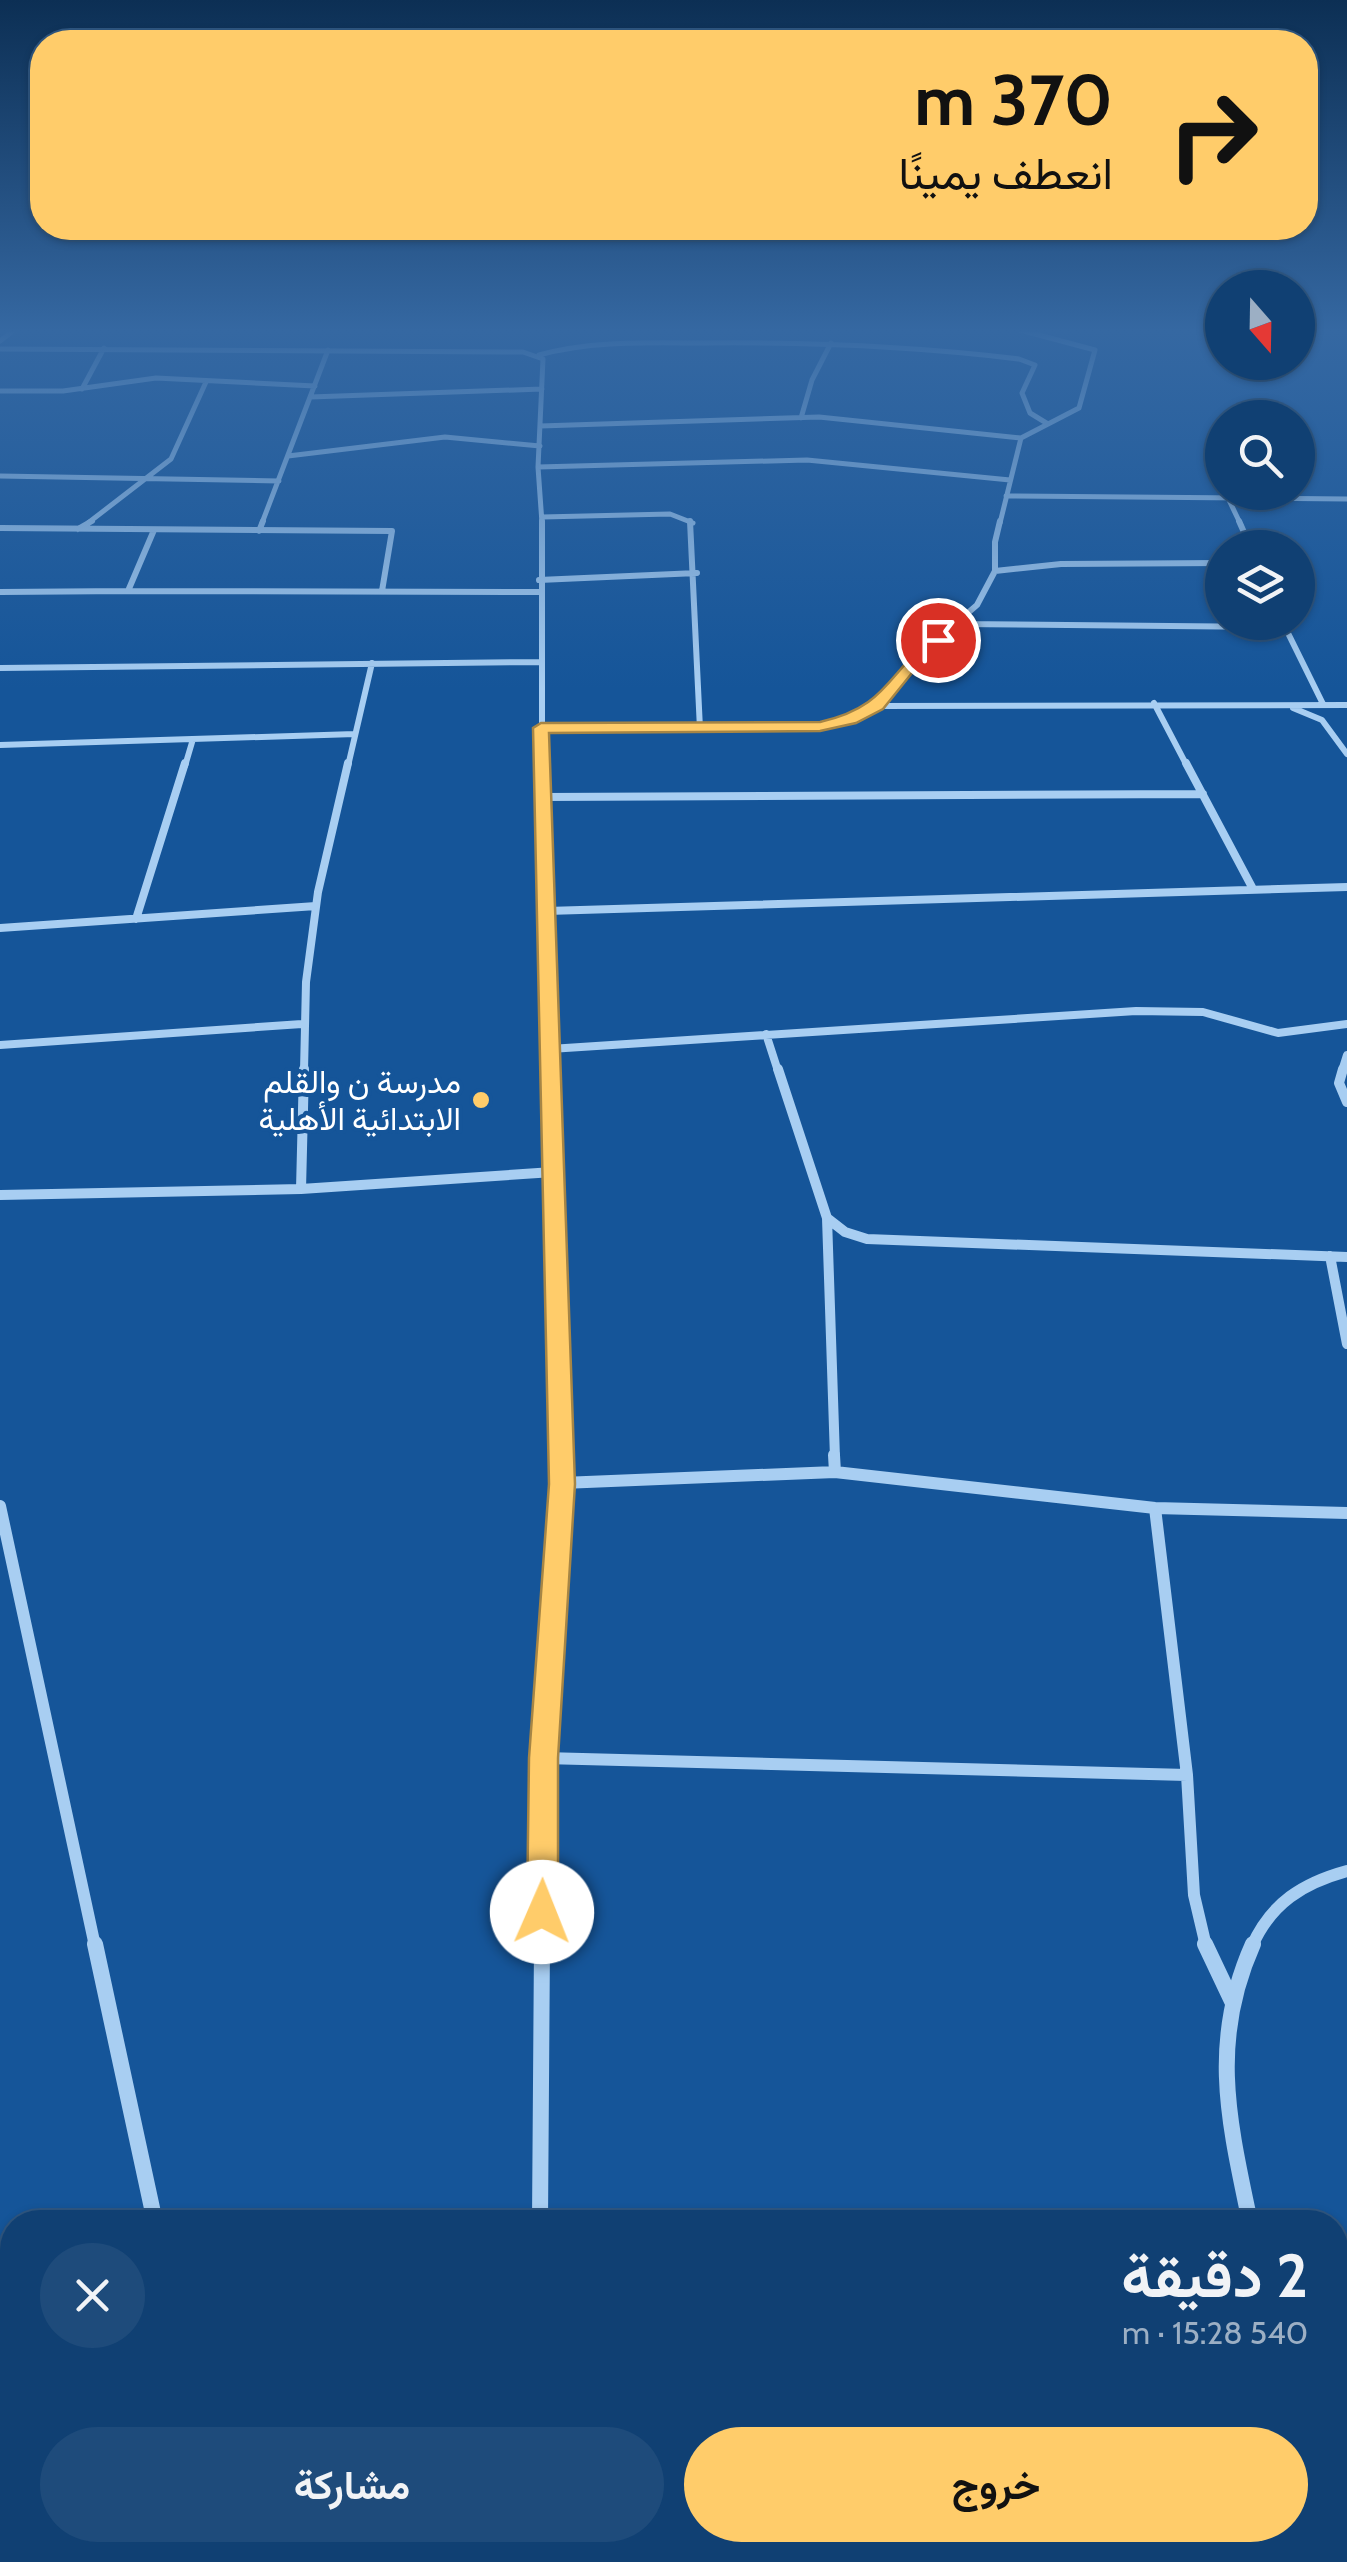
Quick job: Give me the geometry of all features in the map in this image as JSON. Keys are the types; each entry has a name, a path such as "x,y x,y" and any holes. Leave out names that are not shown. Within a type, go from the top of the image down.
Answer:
{"street":[{"path":"78,530 150,478 175,450"},
{"path":"260,530 290,450"},
{"path":"288,456 331,450"},
{"path":"540,450 541,728 562,1484 544,1758 540,2210"},
{"path":"541,728 820,727 851,720 878,706 919,655 977,605 995,570 994,542 1019,450"},
{"path":"538,467 835,461 1010,480"},
{"path":"0,476 279,480"},
{"path":"1006,496 1205,498"},
{"path":"1315,499 1347,499"},
{"path":"542,517 685,516 693,523 698,574 700,729"},
{"path":"0,528 392,531 382,591"},
{"path":"128,591 154,530"},
{"path":"995,570 1061,564 1205,563"},
{"path":"539,580 698,574"},
{"path":"0,592 539,592"},
{"path":"957,624 1205,625"},
{"path":"1292,640 1324,704"},
{"path":"0,668 541,662"},
{"path":"301,1190 302,1024 316,906 372,663"},
{"path":"1154,703 1253,890"},
{"path":"1276,704 1322,720 1347,754"},
{"path":"878,706 1347,705"},
{"path":"0,745 355,734"},
{"path":"136,919 192,739"},
{"path":"544,797 1203,794"},
{"path":"547,911 1347,886"},
{"path":"0,928 316,906"},
{"path":"550,1049 1181,1010 1220,1014 1278,1032 1347,1024"},
{"path":"0,1045 302,1024"},
{"path":"766,1034 827,1218 835,1472"},
{"path":"1347,1056 1339,1083 1347,1102"},
{"path":"0,1195 301,1190 552,1172"},
{"path":"827,1218 845,1232 867,1239 1347,1257"},
{"path":"1330,1256 1347,1344"},
{"path":"562,1484 835,1472 1155,1508 1347,1513"},
{"path":"0,1506 152,2210"},
{"path":"1155,1508 1186,1774 1194,1895 1201,1936 1232,2001"},
{"path":"544,1758 1186,1774"},
{"path":"1248,2210 1225,2073 1232,2001 1252,1941 1268,1914 1291,1892 1347,1871"}],"place":[{"name":"مدرسة ن والقلم الابتدائية الأهلية","path":"481,1100"}],"route":[{"path":"542,1912 544,1758 562,1484 541,728 820,727 851,720 878,706 919,655 938,640"}]}
